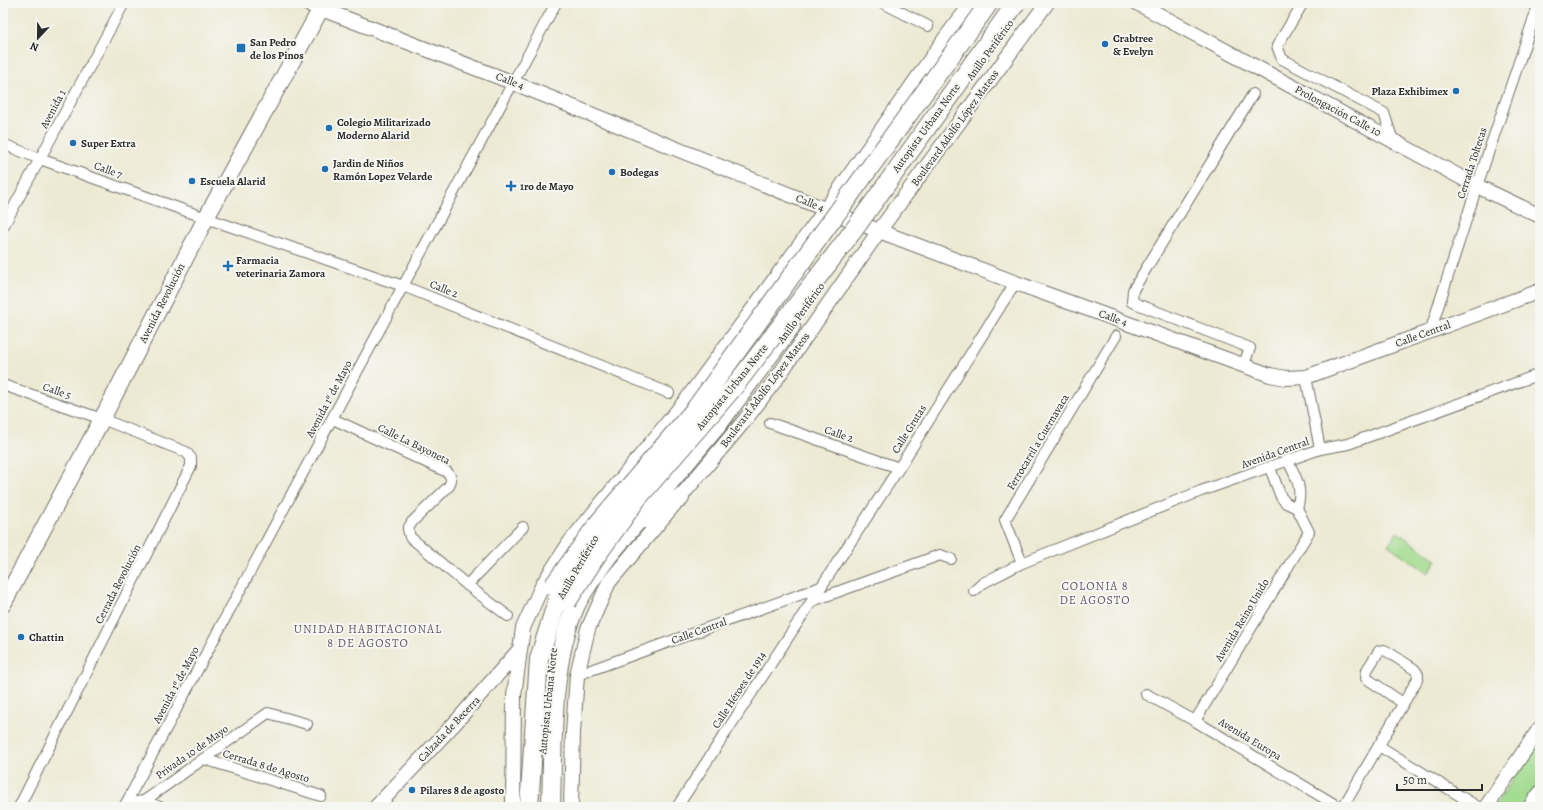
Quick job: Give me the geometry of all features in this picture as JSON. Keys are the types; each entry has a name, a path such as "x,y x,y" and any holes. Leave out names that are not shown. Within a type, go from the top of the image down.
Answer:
{"highway":[{"name":"Autopista Urbana Norte","path":"527,807 525,751 535,636 553,586 599,522 695,409 989,3"},
{"name":"Anillo Periférico","path":"527,807 539,659 558,598 594,537 705,407 749,351 998,3"},
{"name":"Autopista Urbana Norte","path":"541,807 542,758 552,652 567,602 595,558 637,499 734,388 853,231 1016,3"},
{"name":"Anillo Periférico","path":"551,807 553,717 560,663 566,634 576,605 591,579 633,525 719,423 1024,3"},
{"path":"633,525 680,498"}],"main road":[{"name":"Avenida Revolución","path":"3,604 102,419 317,5"}],"street":[{"name":"Avenida 1","path":"3,227 124,3"},
{"name":"Avenida 1º de Mayo","path":"125,805 556,3"},
{"path":"883,3 928,26"},
{"path":"513,807 514,695 520,649 523,628 543,584 570,542 686,399 826,209 946,37 972,3"},
{"name":"Boulevard Adolfo López Mateos","path":"571,807 573,733 577,675 588,629 610,582 745,420 777,378 879,231 1047,3"},
{"name":"Prolongación Calle 10","path":"1137,3 1477,186 1540,216"},
{"path":"1303,3 1277,46 1282,59 1384,113 1393,141"},
{"name":"Cerrada Toltecas","path":"1430,332 1477,186 1539,3"},
{"name":"Calle 4","path":"317,5 879,231 1015,283 1270,375 1286,378 1306,377"},
{"path":"1243,366 1250,348 1132,302 1133,290 1253,94"},
{"name":"Calle 7","path":"3,144 40,159 206,218"},
{"name":"Calle 2","path":"206,218 403,286 669,393"},
{"name":"Calle Grutas","path":"821,587 899,468 1015,283"},
{"name":"Calle Central","path":"1306,377 1540,291"},
{"name":"Ferrocarril a Cuernavaca","path":"1022,563 1005,520 1116,336"},
{"name":"Avenida Central","path":"974,591 983,583 1022,563 1201,492 1320,449 1348,444 1540,374"},
{"path":"1306,377 1320,449"},
{"name":"Calle 5","path":"3,385 102,419"},
{"name":"Cerrada Revolución","path":"20,807 191,466 191,458 186,452 102,419"},
{"name":"Calle La Bayoneta","path":"333,419 447,472 451,481 449,486 412,522 408,529 410,537 467,585 508,616"},
{"name":"Calle 2","path":"770,423 899,468"},
{"path":"1270,468 1281,497 1286,504 1297,508 1300,499 1300,490 1288,461"},
{"name":"Avenida Reino Unido","path":"1195,721 1309,532 1297,508"},
{"path":"467,585 524,527"},
{"path":"812,601 940,555 951,559"},
{"name":"Calle Central","path":"577,675 821,587"},
{"name":"Calle Héroes de 1914","path":"677,807 821,587"},
{"name":"Calzada de Becerra","path":"376,807 455,723 520,649"},
{"path":"1343,807 1417,680 1418,676 1417,672 1388,652 1384,650 1379,651 1366,670 1366,678 1403,703"},
{"name":"Avenida Europa","path":"1146,694 1195,721 1339,807"},
{"name":"Privada 10 de Mayo","path":"125,805 144,801 268,713 307,724"},
{"path":"1486,807 1540,728"},
{"path":"1379,746 1478,807"},
{"name":"Cerrada 8 de Agosto","path":"204,759 321,796"},
{"path":"1530,807 1540,793"},
{"path":"144,801 160,807"}],"green space":[{"path":"1397,532 1437,560 1428,573 1388,545"},
{"path":"1540,739 1540,789 1528,807 1494,807"}],"place":[{"name":"Crabtree & Evelyn","path":"1105,44"},
{"name":"San Pedro de los Pinos","path":"241,48"},
{"name":"Plaza Exhibimex","path":"1456,91"},
{"name":"Colegio Militarizado Moderno Alarid","path":"329,128"},
{"name":"Super Extra","path":"73,143"},
{"name":"Jardin de Niños Ramón Lopez Velarde","path":"325,169"},
{"name":"Bodegas","path":"612,172"},
{"name":"Escuela Alarid","path":"192,181"},
{"name":"1ro de Mayo","path":"511,186"},
{"name":"Farmacia veterinaria Zamora","path":"228,266"},
{"name":"Chattin","path":"21,637"},
{"name":"Pilares 8 de agosto","path":"412,790"}],"district":[{"name":"COLONIA 8 DE AGOSTO","path":"1095,593"},
{"name":"UNIDAD HABITACIONAL 8 DE AGOSTO","path":"368,636"}]}
